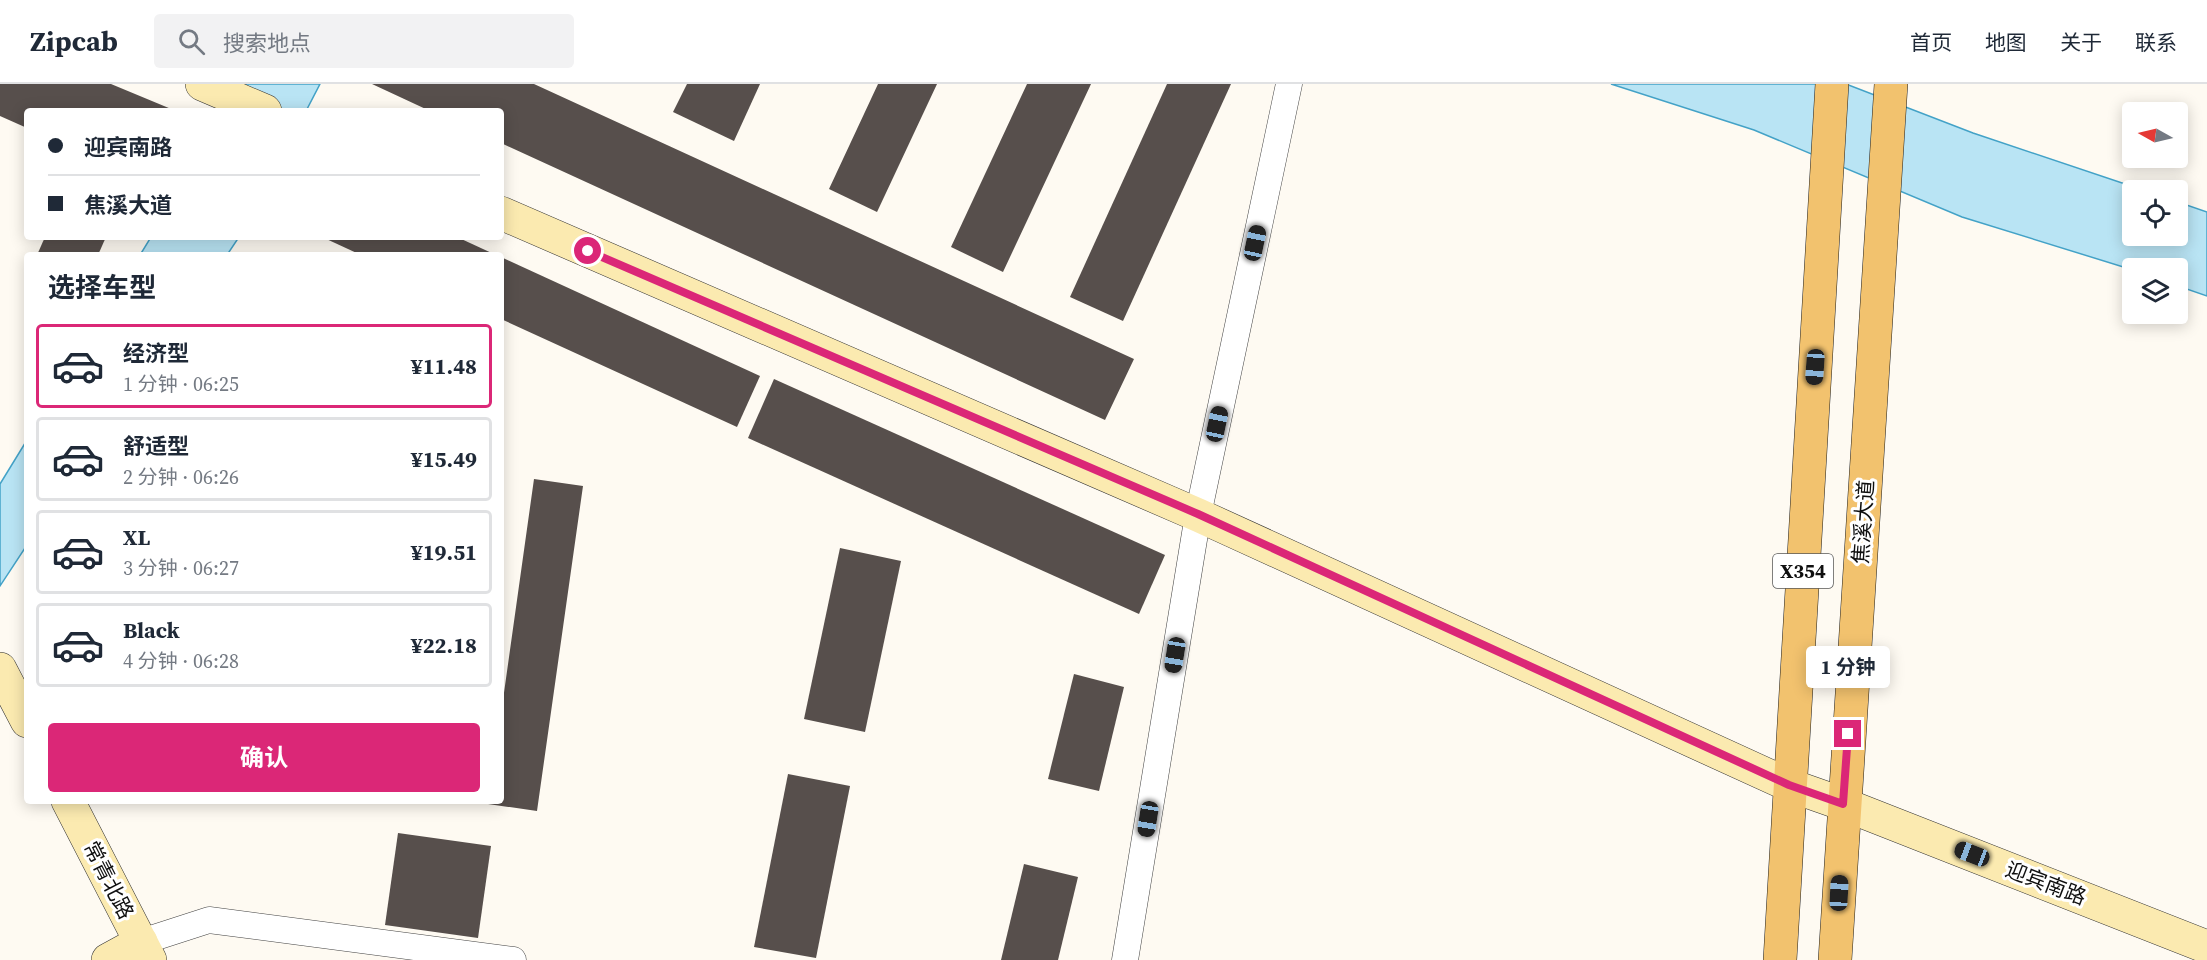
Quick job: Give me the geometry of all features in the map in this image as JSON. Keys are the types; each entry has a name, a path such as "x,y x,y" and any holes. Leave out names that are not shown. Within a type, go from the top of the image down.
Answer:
{"main road":[{"name":"X354","path":"1780,960 1832,84"},
{"name":"焦溪大道","path":"1835,960 1843,804 1891,84"}],"street":[{"path":"202,84 258,108"},
{"path":"1125,960 1198,514 1289,84"},
{"name":"迎宾南路","path":"504,214 1198,514 1789,785 2207,947"},
{"path":"0,669 24,715"},
{"name":"常青北路","path":"70,804 146,951"},
{"path":"108,960 146,951 209,920 513,960"}],"water":[{"path":"241,84 320,84 308,108 229,108"},
{"path":"1611,84 1846,84 1973,133 2122,183 2122,246 2188,246 2188,205 2207,212 2207,296 2188,289 2188,258 2122,258 2122,267 1962,217 1754,130"},
{"path":"149,240 237,240 229,252 142,252"},
{"path":"24,445 24,550 0,586 0,484"}],"building":[{"path":"0,84 111,84 169,108 24,108 24,127 0,116"},
{"path":"372,84 534,84 1134,359 1105,420 504,144 504,108 424,108"},
{"path":"687,84 760,84 734,141 673,112"},
{"path":"878,84 937,84 877,212 829,189"},
{"path":"1027,84 1091,84 1003,272 951,247"},
{"path":"1167,84 1231,84 1123,321 1070,297"},
{"path":"44,240 105,240 99,252 38,252"},
{"path":"328,240 464,240 490,252 354,252"},
{"path":"504,258 760,376 737,427 504,320"},
{"path":"774,379 1165,555 1139,614 748,438"},
{"path":"534,479 583,486 537,811 488,804 504,804 504,693"},
{"path":"840,548 901,561 865,732 804,719"},
{"path":"1074,674 1124,687 1099,791 1048,779"},
{"path":"788,774 850,786 816,958 754,947"},
{"path":"398,833 491,846 478,938 385,925"},
{"path":"1024,864 1078,877 1058,960 1001,960"}],"route":[{"path":"588,251 1198,514 1789,785 1843,804 1848,734"}]}
